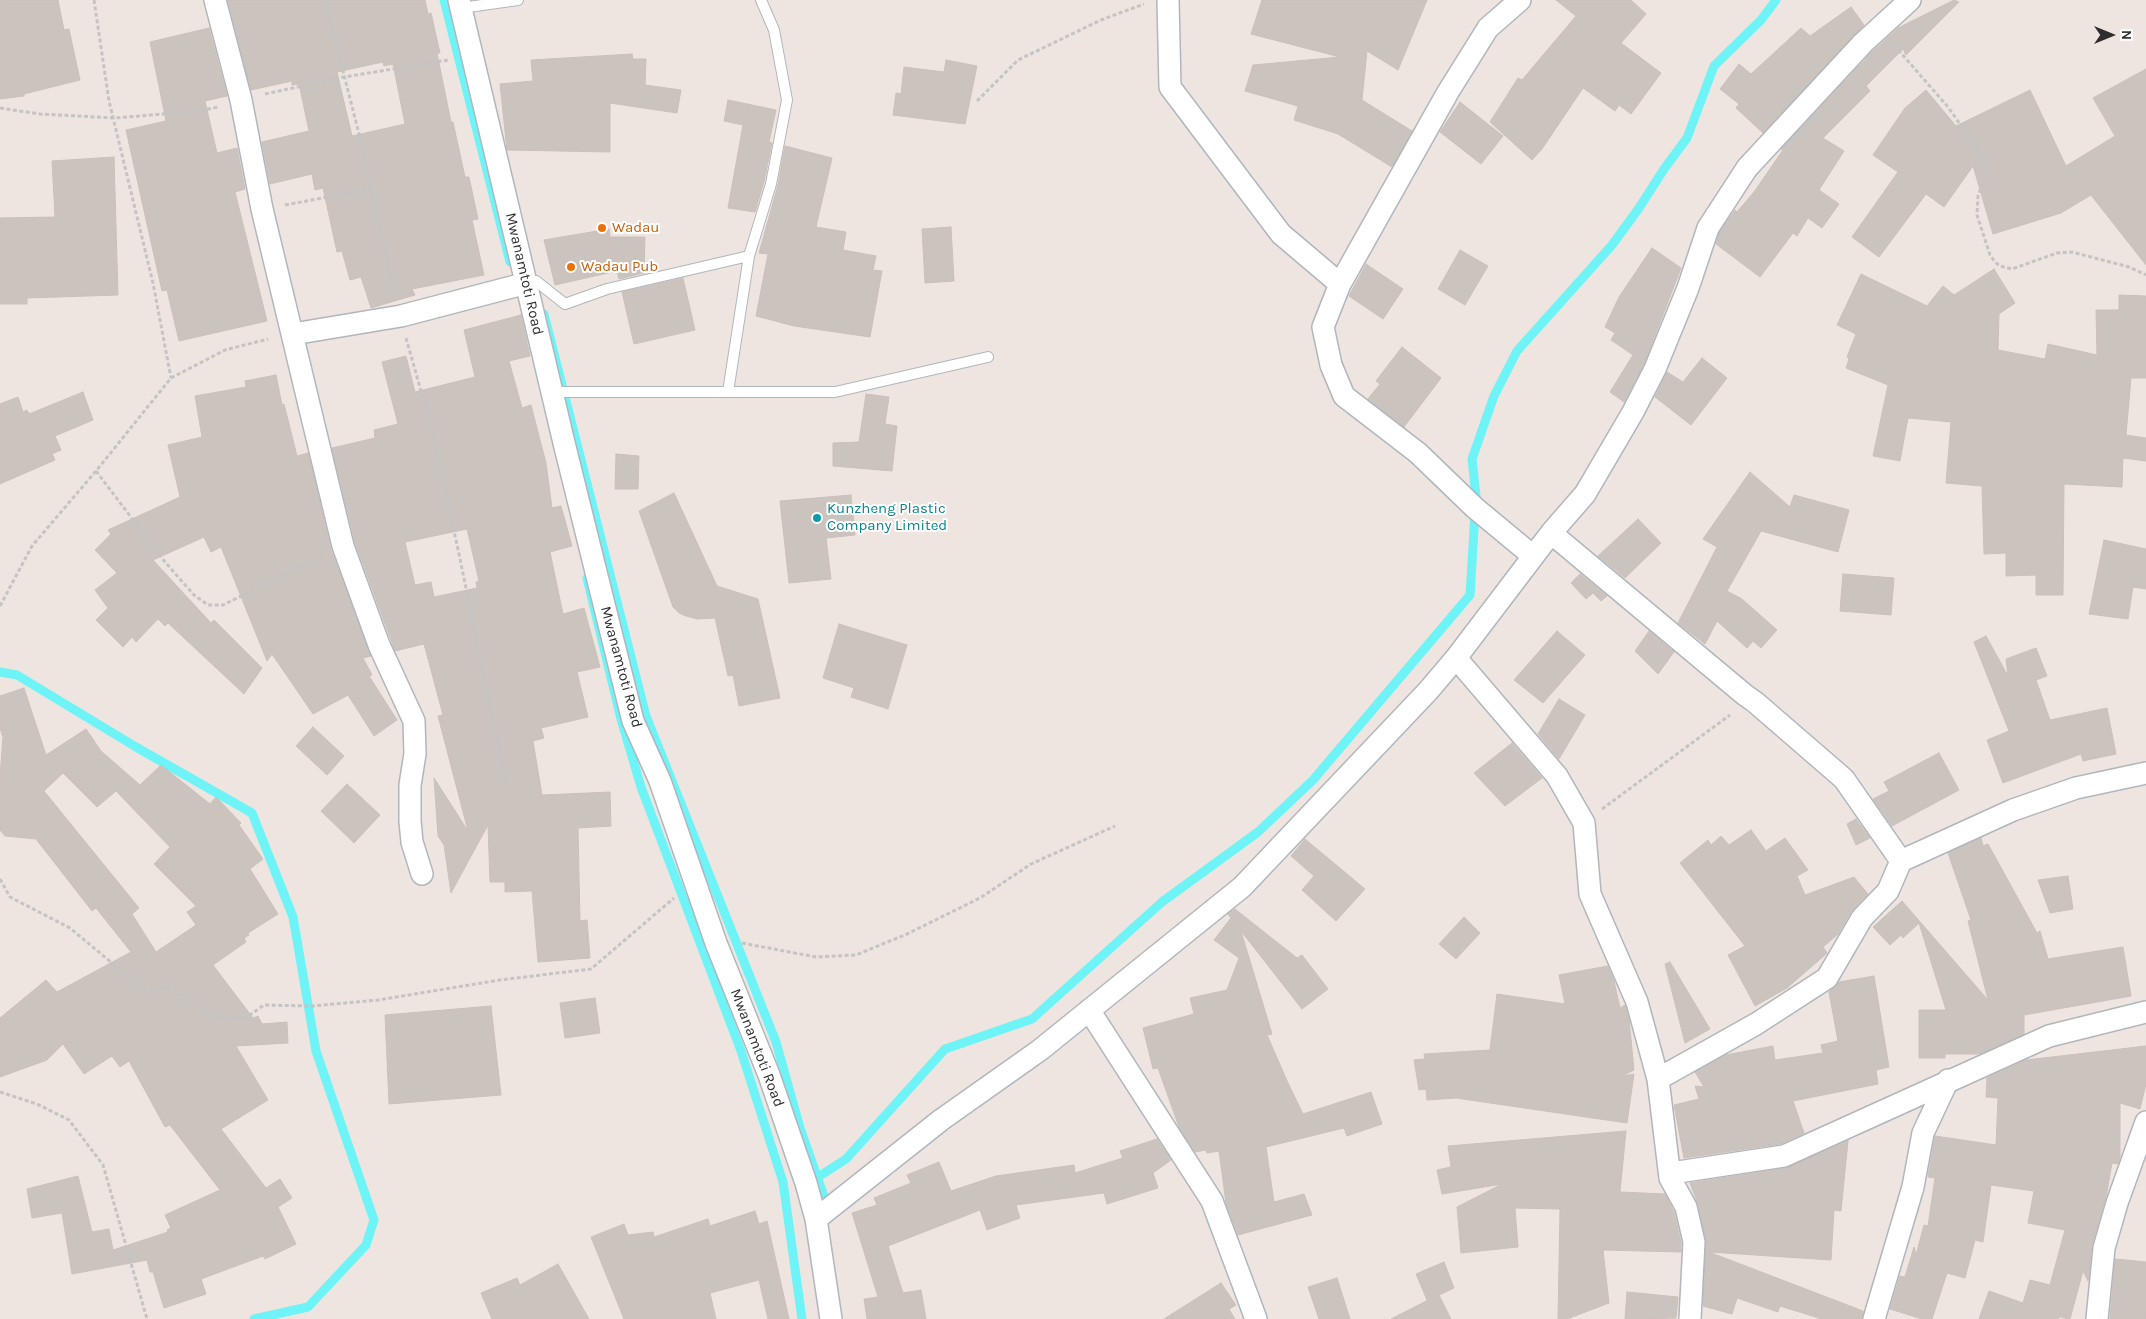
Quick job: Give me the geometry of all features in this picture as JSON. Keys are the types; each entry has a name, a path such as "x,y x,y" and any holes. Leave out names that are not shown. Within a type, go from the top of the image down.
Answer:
{"street":[{"path":"214,0 241,100 262,209 343,546 379,645 414,721 415,754 410,785 410,821 412,842 422,874"},
{"path":"1168,0 1170,87 1280,234 1340,284"},
{"path":"1520,0 1488,28 1443,100 1340,284 1324,327 1331,365 1344,396 1418,453 1475,508 1533,556"},
{"path":"816,1219 941,1120 1040,1050 1242,887 1456,658 1551,533 1586,494 1633,412 1655,369 1688,288 1708,228 1747,168 1862,43 1910,0"},
{"name":"Mwanamtoti Road","path":"460,4 552,392 633,721 660,781 716,943 769,1075 816,1219 831,1319"},
{"path":"293,334 400,316 526,283"},
{"path":"1551,533 1755,702 1844,779 1901,861"},
{"path":"1456,658 1557,776 1584,823 1590,894 1638,1002 1658,1079 1670,1178 1686,1207 1694,1242 1690,1319"},
{"path":"1658,1079 1756,1024 1827,978 1862,918 1888,892 1901,861 2013,810 2076,788 2146,773"},
{"path":"1089,1010 1212,1201 1256,1319"},
{"path":"1670,1178 1678,1172 1784,1156 1948,1080 2049,1036 2146,1012"},
{"path":"1874,1319 1913,1187 1923,1133 1948,1080"},
{"path":"2097,1319 2104,1248 2117,1203 2146,1122"}],"lane":[{"path":"460,4 518,0"},
{"path":"728,392 749,256 771,184 787,100 774,30 761,0"},
{"path":"526,283 536,281 565,304 607,289 749,256"},
{"path":"552,392 835,392 988,357"}],"path":[{"path":"94,0 107,86 153,282 171,378"},
{"path":"325,0 400,316 432,430 478,642 507,788"},
{"path":"976,101 1018,60 1101,20 1147,3"},
{"path":"1878,28 1948,107 1976,147 1983,161 1985,171 1978,196 1977,216 1990,255 2000,266 2012,269 2056,253 2072,252 2129,267 2146,275"},
{"path":"0,108 40,114 115,118 199,111 344,77 473,56"},
{"path":"262,209 371,190"},
{"path":"0,606 32,546 171,378 225,350 293,334"},
{"path":"96,471 166,562 194,594 208,605 223,605 343,546"},
{"path":"1584,823 1738,709 1745,695"},
{"path":"716,943 736,942 816,957 856,955 907,934 980,898 1031,864 1115,826"},
{"path":"0,878 10,897 70,928 142,988 152,991 164,987 174,990 196,1007 222,1018 247,1017 264,1005 312,1006 378,1000 500,980 591,969 695,880"},
{"path":"0,1092 37,1104 69,1120 103,1165 146,1319"}],"building":[{"path":"0,0 58,0 64,30 69,29 80,80 24,94 24,96 0,99"},
{"path":"228,0 425,0 428,14 431,13 440,53 437,53 451,122 453,122 465,177 469,177 478,219 472,220 484,275 412,289 415,295 371,308 361,277 350,280 342,251 337,252 323,188 315,190 312,174 270,184 262,142 309,131 299,84 292,85 292,81 251,90","holes":["383,62 384,66 393,64 405,124 352,136 337,72"]},
{"path":"1262,0 1427,0 1398,70 1367,51 1362,100 1412,131 1392,167 1338,134 1294,120 1298,106 1245,91 1253,65 1340,57 1251,34"},
{"path":"1556,0 1631,0 1646,14 1621,43 1661,73 1631,114 1619,105 1615,111 1583,88 1542,149 1532,160 1490,122 1518,78 1522,80 1576,16"},
{"path":"1954,0 1959,2 1906,55 1903,49 1866,86 1870,91 1823,138 1844,151 1819,190 1839,204 1822,228 1808,218 1797,236 1793,233 1760,277 1716,244 1719,233 1735,210 1737,212 1754,192 1783,150 1781,149 1872,52 1898,28"},
{"path":"1851,7 1864,25 1763,133 1736,108 1739,104 1720,89 1739,64 1751,74 1801,28 1810,36"},
{"path":"209,28 227,96 205,101 217,153 237,148 245,189 235,192 267,321 179,341 167,290 162,291 126,130 166,121 150,42"},
{"path":"632,54 633,59 646,59 645,85 681,90 677,113 610,103 610,152 507,150 500,84 533,81 531,60"},
{"path":"946,60 977,66 965,124 893,115 896,93 901,94 904,67 944,72"},
{"path":"2146,69 2146,265 2091,195 2061,213 1993,234 1973,166 1944,207 1926,194 1879,257 1852,237 1898,172 1873,155 1905,108 1926,90 1956,126 2030,90 2066,166 2115,136 2093,98"},
{"path":"728,100 776,110 769,142 772,143 764,182 755,212 728,208 743,125 724,121"},
{"path":"1460,102 1503,136 1481,164 1440,132"},
{"path":"785,146 832,158 816,227 846,232 843,250 876,256 873,270 882,271 870,337 794,326 756,316 768,254 759,253 778,185"},
{"path":"114,157 118,295 27,298 27,304 0,304 0,218 55,217 52,161"},
{"path":"951,227 954,281 925,283 922,229"},
{"path":"609,229 610,237 645,237 644,273 619,279 617,271 555,285 544,240"},
{"path":"1652,248 1681,268 1644,364 1624,402 1610,392 1633,355 1611,340 1615,333 1605,327 1619,297"},
{"path":"1460,250 1488,266 1465,305 1438,289"},
{"path":"1366,264 1403,289 1383,319 1349,296"},
{"path":"1994,269 2015,303 1999,314 1998,350 2045,359 2048,344 2097,355 2096,310 2119,310 2119,295 2146,296 2146,378 2131,378 2126,435 2146,438 2146,461 2123,458 2122,487 2064,484 2063,595 2036,595 2036,575 2006,576 2006,553 1984,554 1982,486 1946,483 1951,422 1908,418 1900,461 1873,456 1888,385 1846,368 1849,359 1847,357 1856,334 1837,325 1861,274 1927,306 1943,286 1954,295"},
{"path":"683,278 695,330 634,344 622,292"},
{"path":"521,315 530,356 509,361 522,408 531,405 546,463 552,508 561,506 572,546 550,552 563,614 584,608 600,667 577,672 588,717 541,728 544,738 533,741 542,795 610,792 611,826 578,828 580,921 587,920 590,958 538,962 532,891 505,892 505,882 490,882 488,825 451,893 444,845 438,836 434,778 468,831 438,716 443,715 424,644 395,651 355,542 332,448 375,438 374,430 398,424 382,362 406,356 415,392 475,377 464,330","holes":["467,529 479,581 476,582 477,588 434,597 431,582 415,585 405,542"]},
{"path":"1402,347 1441,378 1404,427 1368,399 1380,384 1376,381"},
{"path":"1702,358 1727,378 1691,425 1655,397 1667,372 1683,382"},
{"path":"276,375 282,405 284,404 297,456 308,453 331,550 371,656 363,658 372,675 369,676 397,720 374,736 348,695 313,714 272,654 267,661 221,547 211,552 204,537 153,560 211,623 214,620 262,668 244,694 168,623 165,626 158,619 136,642 132,637 123,647 96,620 108,608 95,590 117,573 95,550 111,534 108,530 180,497 168,445 202,437 195,396 246,387 245,381"},
{"path":"83,392 93,420 55,436 61,450 52,454 55,460 0,484 0,404 18,397 23,412 27,410 29,414"},
{"path":"866,394 889,397 885,424 897,426 892,471 833,466 833,443 859,442"},
{"path":"616,454 639,456 638,489 615,489"},
{"path":"1750,472 1790,507 1794,495 1849,510 1838,552 1761,531 1727,591 1742,599 1777,630 1761,648 1753,641 1747,648 1717,621 1705,644 1678,623 1717,547 1703,539"},
{"path":"674,493 717,586 758,599 780,698 739,706 733,675 728,676 715,618 697,619 679,613 673,607 639,511"},
{"name":"Kunzheng Plastic Company Limited","path":"851,495 855,535 826,538 831,579 789,583 780,501"},
{"path":"1638,519 1661,543 1625,578 1598,556"},
{"path":"2104,540 2146,549 2146,589 2133,587 2128,619 2089,614"},
{"path":"1580,574 1607,596 1601,601 1593,593 1586,599 1571,583"},
{"path":"1843,574 1894,578 1891,615 1840,611"},
{"path":"839,624 907,645 888,709 851,697 854,688 823,678"},
{"path":"1557,631 1585,655 1543,703 1514,680"},
{"path":"1649,631 1674,652 1658,674 1635,651"},
{"path":"1986,636 2008,676 2006,659 2036,648 2047,676 2036,680 2050,720 2107,708 2116,754 2083,761 2081,754 2003,783 1987,740 2009,731 1974,642"},
{"path":"24,688 46,755 86,729 101,751 140,785 161,765 210,804 216,797 241,823 239,825 263,859 250,869 278,914 248,933 249,935 244,938 246,942 213,965 253,1018 258,1016 262,1024 287,1022 288,1043 236,1046 268,1100 221,1129 266,1188 280,1179 292,1198 278,1207 296,1244 265,1259 263,1256 201,1279 206,1294 164,1308 153,1272 150,1272 147,1260 72,1274 62,1213 32,1218 27,1189 78,1176 92,1232 109,1229 113,1250 168,1232 167,1230 171,1228 165,1215 220,1190 170,1125 165,1127 129,1061 120,1067 112,1056 84,1074 63,1044 47,1060 0,1077 0,1018 46,980 57,992 131,952 96,908 92,911 36,839 5,836 0,830 0,776 3,737 0,728 0,696","holes":["63,773 97,807 116,791 170,847 154,864 196,906 187,912 196,925 156,952 132,914 139,908 44,791"]},
{"path":"1559,699 1585,715 1559,759 1538,734"},
{"path":"313,727 344,756 327,775 296,746"},
{"path":"1512,743 1542,778 1505,806 1474,773"},
{"path":"1939,753 1959,790 1892,826 1873,799 1889,791 1884,782"},
{"path":"347,784 380,815 354,843 321,811"},
{"path":"1856,819 1870,838 1856,845 1847,824"},
{"path":"1751,830 1766,851 1785,838 1808,870 1797,876 1805,895 1854,877 1868,894 1851,912 1838,934 1823,947 1826,954 1787,988 1755,1006 1728,955 1745,946 1680,863 1708,840 1711,845 1721,836 1729,845"},
{"path":"1981,838 1983,846 1988,844 2037,933 2040,931 2048,959 2123,947 2131,996 2024,1015 2024,1034 1979,1054 1945,1054 1945,1058 1919,1058 1919,1010 1946,1010 1919,923 1903,938 1901,935 1890,945 1873,927 1902,901 1988,1000 1968,921 1971,920 1948,853"},
{"path":"1305,839 1365,889 1336,921 1302,890 1314,876 1291,856"},
{"path":"2068,876 2073,909 2050,913 2038,880"},
{"path":"1235,909 1297,958 1302,955 1328,989 1302,1009 1241,931 1272,1034 1267,1035 1303,1114 1371,1092 1382,1124 1347,1136 1344,1128 1266,1147 1274,1202 1304,1194 1312,1215 1238,1235 1226,1203 1219,1151 1207,1153 1206,1150 1195,1152 1179,1127 1158,1068 1153,1069 1143,1028 1194,1014 1190,998 1227,990 1239,958 1214,940 1231,918 1228,914"},
{"path":"1464,917 1480,933 1456,959 1439,944"},
{"path":"1670,962 1710,1029 1685,1043 1665,964"},
{"path":"1608,966 1614,981 1620,1008 1625,1005 1629,1019 1634,1070 1622,1076 1634,1074 1627,1123 1456,1098 1427,1100 1426,1089 1419,1090 1414,1060 1425,1059 1424,1054 1490,1050 1497,994 1565,1004 1559,975"},
{"path":"1874,976 1889,1067 1876,1070 1878,1084 1793,1101 1804,1133 1780,1144 1684,1158 1674,1105 1699,1099 1695,1086 1704,1087 1695,1072 1726,1055 1773,1046 1775,1060 1823,1053 1821,1045 1838,1041 1829,992 1839,982"},
{"path":"595,998 600,1033 565,1038 560,1003"},
{"path":"491,1006 501,1095 389,1104 385,1015"},
{"path":"2146,1046 2146,1084 2140,1109 2120,1103 2120,1156 2118,1164 2112,1163 2106,1197 2092,1245 2088,1281 2083,1271 2070,1319 2059,1317 2058,1319 1979,1319 1989,1291 2023,1303 2030,1280 2050,1285 2065,1230 2028,1223 2034,1191 1991,1185 1983,1242 1975,1240 1965,1278 1947,1273 1932,1319 1922,1319 1890,1309 1900,1276 1905,1277 1914,1247 1916,1255 1924,1225 1928,1226 1935,1178 1928,1177 1935,1136 1996,1145 1998,1098 1986,1097 1987,1078 2026,1060"},
{"path":"1626,1131 1620,1192 1665,1194 1674,1212 1681,1243 1681,1252 1603,1250 1609,1303 1567,1319 1558,1319 1560,1209 1515,1208 1518,1247 1461,1253 1457,1207 1502,1184 1442,1194 1437,1170 1451,1167 1448,1146"},
{"path":"1157,1139 1171,1160 1153,1173 1158,1188 1107,1204 1104,1193 1016,1205 1020,1218 987,1230 980,1210 888,1246 903,1293 921,1290 926,1319 867,1319 864,1299 878,1297 852,1213 877,1205 874,1198 911,1183 907,1175 939,1162 951,1191 996,1176 1074,1165 1075,1173 1123,1158 1120,1151"},
{"path":"1848,1141 1841,1211 1834,1210 1831,1260 1709,1252 1863,1311 1862,1319 1822,1319 1780,1306 1778,1312 1737,1298 1732,1314 1703,1306 1706,1239 1698,1204 1690,1183 1786,1168"},
{"path":"755,1211 759,1224 767,1221 789,1319 768,1319 759,1280 710,1293 716,1319 624,1319 591,1237 624,1224 628,1235 653,1232 654,1237 708,1219 710,1226"},
{"path":"2115,1259 2146,1262 2146,1319 2110,1319"},
{"path":"1444,1262 1454,1288 1439,1295 1451,1319 1391,1319 1434,1297 1427,1300 1416,1274"},
{"path":"558,1264 589,1319 492,1319 481,1293 517,1278 520,1285"},
{"path":"1337,1278 1350,1319 1319,1319 1308,1287"},
{"path":"1221,1283 1236,1305 1229,1309 1235,1319 1164,1319"},
{"path":"1627,1292 1678,1297 1676,1318 1625,1319"}],"waterway":[{"path":"444,0 510,262"},
{"path":"818,1177 846,1159 945,1049 1032,1019 1162,902 1258,832 1313,780 1470,595 1476,496 1472,459 1494,396 1517,351 1612,245 1687,138 1714,66 1761,20 1776,0"},
{"path":"544,314 646,716 776,1042 800,1128 826,1202"},
{"path":"587,578 621,719 641,787 741,1051 783,1182 802,1319"},
{"path":"0,672 17,675 136,747 252,813 293,917 316,1051 374,1220 366,1245 308,1307 254,1319"}],"place":[{"name":"Wadau","path":"602,228"},
{"name":"Wadau Pub","path":"571,267"},
{"name":"Kunzheng Plastic Company Limited","path":"817,518"}]}
